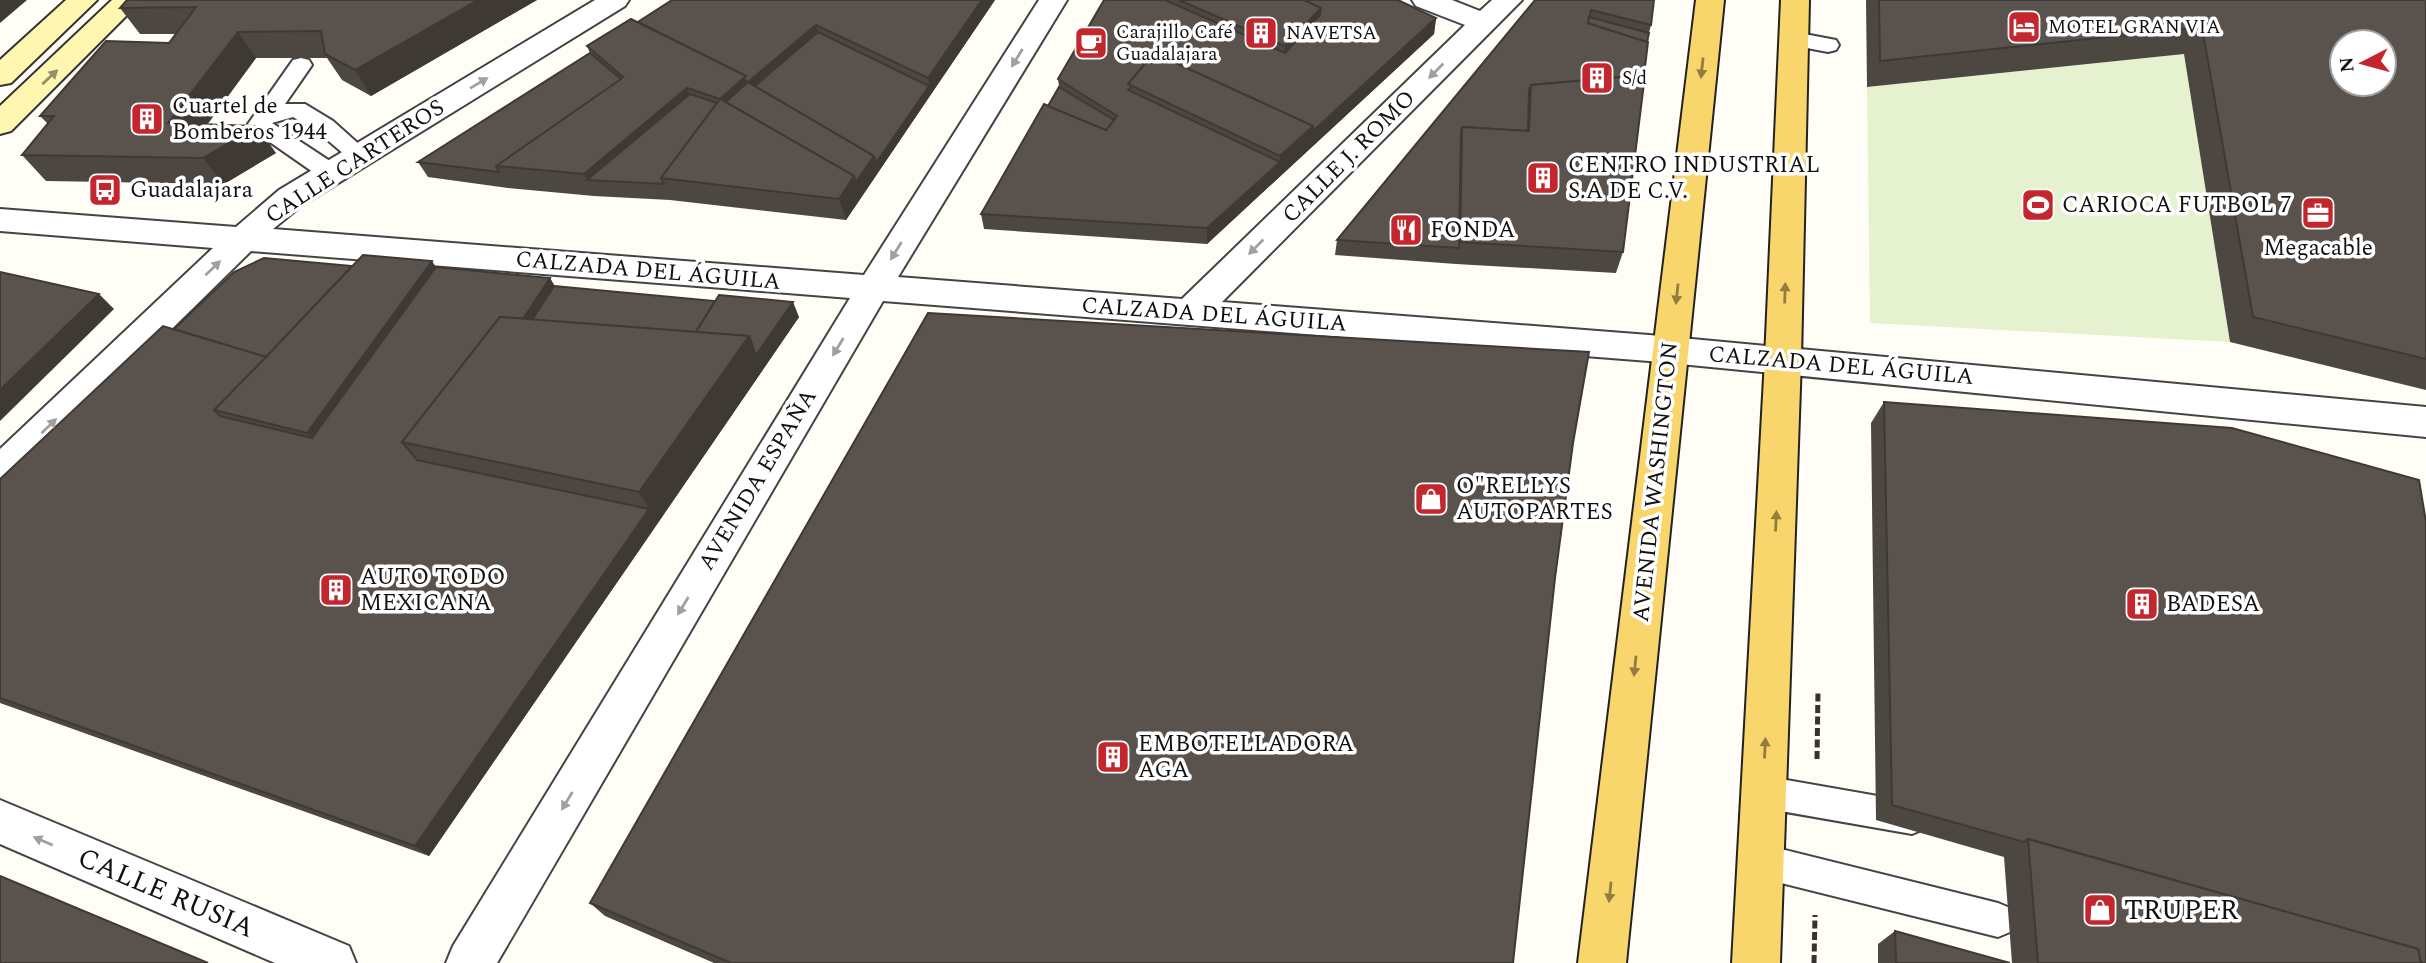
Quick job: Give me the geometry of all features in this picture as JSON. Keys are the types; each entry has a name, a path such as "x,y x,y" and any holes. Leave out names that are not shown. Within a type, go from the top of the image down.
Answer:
{"main road":[{"name":"AVENIDA WASHINGTON","path":"1602,963 1710,0"},
{"path":"1756,963 1783,359 1811,42 1795,0"}],"street":[{"path":"0,76 83,0"},
{"path":"0,124 128,0"},
{"name":"CALLE CARTEROS","path":"0,473 242,239 290,198 615,0"},
{"name":"AVENIDA ESPAÑA","path":"470,963 873,289 1053,0"},
{"path":"1426,0 1485,23"},
{"name":"CALLE J. ROMO","path":"1189,313 1508,0"},
{"name":"CALZADA DEL ÁGUILA","path":"0,220 1783,359 2426,422"},
{"name":"CALLE RUSIA","path":"0,822 332,963"}],"lane":[{"path":"257,127 301,65"},
{"path":"257,127 297,109 325,126 360,156"},
{"path":"257,127 331,173"},
{"path":"1763,792 1948,824"},
{"path":"1761,861 1998,920"}],"green space":[{"name":"CARIOCA FUTBOL 7","path":"2184,54 2230,342 1870,323 1867,87"}],"building":[{"path":"127,0 478,0 355,70 325,54 321,31 238,32 168,123 257,126 203,158 22,155 54,116 40,116 106,41 169,43 196,7 120,8"},
{"path":"672,0 982,0 928,78 816,25 748,82 743,79 746,76 638,22"},
{"path":"1104,0 1165,0 1285,53 1320,15 1321,8 1304,0 1398,0 1436,18 1312,132 1313,126 1154,53 1128,84 1132,86 1128,90 1280,162 1207,228 981,214 1044,104 1106,130 1117,116 1058,79"},
{"path":"1179,0 1304,0 1321,8 1285,46"},
{"path":"1535,0 1654,0 1651,25 1591,10 1588,23 1648,42 1644,75 1531,85 1528,131 1462,127 1459,248 1337,240"},
{"name":"Megacable","path":"1879,0 2426,0 2426,359 2253,317 2202,27 1880,61"},
{"path":"1589,17 1649,33 1647,42 1588,23"},
{"path":"631,19 746,76 720,99 687,88 584,174 496,166 623,77 587,46"},
{"path":"818,32 929,86 876,163 874,156 755,86"},
{"path":"590,53 621,79 496,166 499,172 418,162"},
{"path":"1154,53 1313,126 1280,156 1128,84"},
{"name":"CENTRO INDUSTRIAL S.A DE C.V.","path":"1645,75 1623,252 1460,242 1462,127 1529,131 1531,85"},
{"path":"748,82 874,156 856,182 854,176 726,102"},
{"path":"1059,87 1114,120 1106,130 1048,106"},
{"path":"690,94 717,103 661,178 664,184 587,180"},
{"path":"720,99 854,176 839,199 661,178"},
{"path":"363,255 432,261 307,433 214,410"},
{"path":"264,258 352,266 266,357 174,329 234,272"},
{"name":"AUTO TODO MEXICANA","path":"436,267 550,278 523,319 500,317 402,442 417,460 649,509 415,846 0,698 0,479 163,326 266,357 214,410 220,416 312,438"},
{"path":"0,272 99,294 0,390"},
{"path":"554,286 715,301 696,332 532,320"},
{"path":"719,295 793,302 756,355 749,336 696,332"},
{"name":"EMBOTELLADORA AGA","path":"928,313 1589,352 1573,443 1555,578 1513,963 731,963 590,903"},
{"path":"500,317 749,336 639,492 402,442"},
{"name":"BADESA","path":"1884,402 2232,428 2419,480 2426,522 2426,963 2421,963 2418,949 2028,839 2024,842 1892,805"},
{"name":"TRUPER","path":"2028,839 2418,949 2421,963 2038,963"},
{"path":"0,876 208,963 0,963"},
{"path":"1895,931 2010,963 1896,963"}],"place":[{"name":"MOTEL GRAN VIA","path":"2024,27"},
{"name":"NAVETSA","path":"1261,33"},
{"name":"Carajillo Café Guadalajara","path":"1091,43"},
{"name":"S/d","path":"1597,78"},
{"name":"Cuartel de Bomberos 1944","path":"147,119"},
{"name":"CENTRO INDUSTRIAL S.A DE C.V.","path":"1543,178"},
{"name":"Guadalajara","path":"105,190"},
{"name":"CARIOCA FUTBOL 7","path":"2038,205"},
{"name":"Megacable","path":"2318,213"},
{"name":"FONDA","path":"1406,230"},
{"name":"O\"RELLYS AUTOPARTES","path":"1431,499"},
{"name":"AUTO TODO MEXICANA","path":"336,590"},
{"name":"BADESA","path":"2142,604"},
{"name":"EMBOTELLADORA AGA","path":"1113,757"},
{"name":"TRUPER","path":"2100,910"}]}
